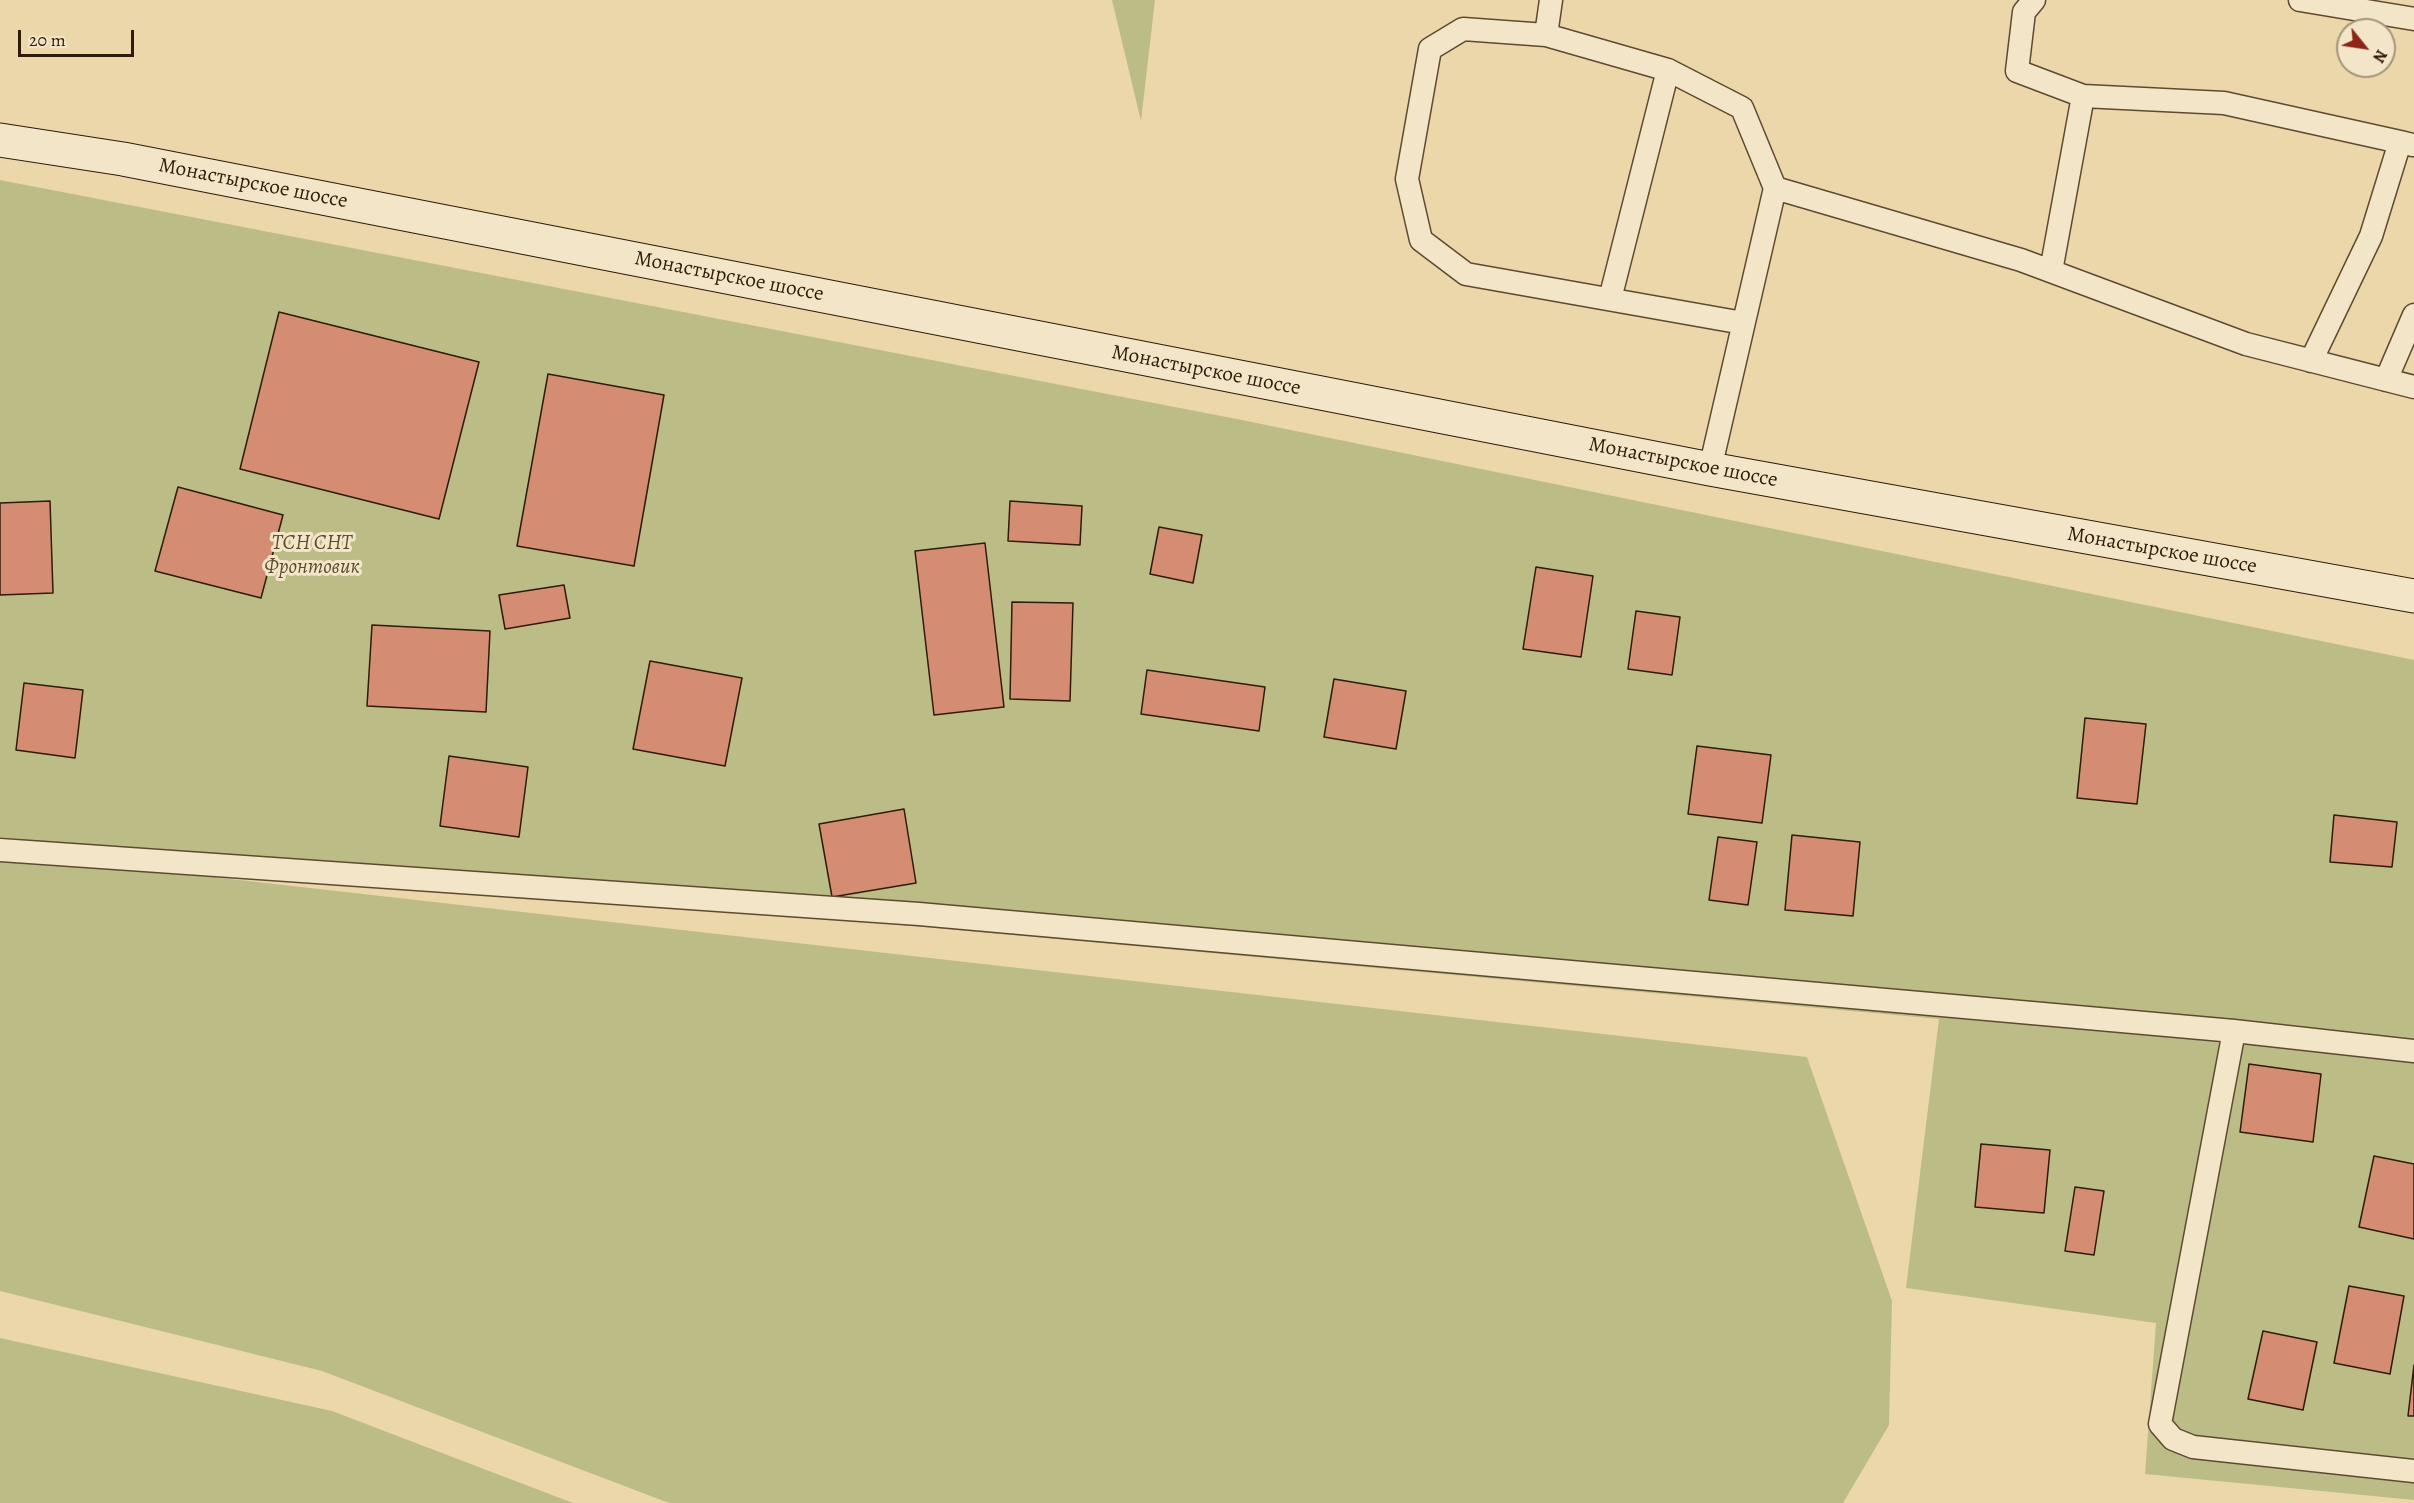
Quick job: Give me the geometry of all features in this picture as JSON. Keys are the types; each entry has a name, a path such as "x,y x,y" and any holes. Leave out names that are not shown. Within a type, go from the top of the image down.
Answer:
{"main road":[{"name":"Монастырское шоссе","path":"0,140 135,161 1710,469 2414,596"}],"lane":[{"path":"1546,35 1551,0"},
{"path":"2034,0 2024,12 2017,71 2083,96 2224,103 2407,144 2372,236 2311,361"},
{"path":"2300,0 2414,19"},
{"path":"1710,469 1775,188 1742,108 1668,70 1546,35 1463,29 1430,49 1407,179 1422,240 1466,274 1743,323"},
{"path":"1611,299 1668,70"},
{"path":"2051,272 2083,96"},
{"path":"1775,188 2021,260 2246,344 2414,387"},
{"path":"2386,380 2414,315"},
{"path":"0,850 919,914 2234,1031 2414,1051"},
{"path":"2234,1031 2160,1424 2173,1439 2193,1447 2414,1471"}],"green space":[{"path":"1112,0 1155,0 1141,121"},
{"name":"ТСН СНТ Фронтовик","path":"0,180 1242,420 2414,660 2414,1500 2145,1474 2156,1323 1906,1288 1939,1019 593,897 0,837"},
{"path":"0,853 1807,1057 1892,1301 1889,1425 1843,1503 669,1503 322,1371 0,1291"},
{"path":"0,1338 332,1411 573,1503 0,1503"}],"building":[{"path":"279,312 479,362 439,519 240,469"},
{"path":"548,374 664,395 634,566 517,546"},
{"path":"178,487 283,515 261,598 155,571"},
{"path":"50,501 53,593 0,595 0,503"},
{"path":"1010,501 1082,506 1080,545 1008,541"},
{"path":"1159,527 1202,535 1193,583 1150,574"},
{"path":"985,543 1004,707 934,715 915,551"},
{"path":"1536,567 1593,576 1581,657 1523,649"},
{"path":"564,585 570,618 505,629 499,595"},
{"path":"1012,602 1073,603 1070,701 1010,699"},
{"path":"1636,611 1680,617 1672,675 1628,669"},
{"path":"372,625 490,631 486,712 367,706"},
{"path":"650,661 742,678 725,766 633,749"},
{"path":"1147,670 1265,687 1259,731 1141,714"},
{"path":"1334,679 1406,691 1396,749 1324,737"},
{"path":"24,683 83,690 75,758 16,750"},
{"path":"2085,718 2146,724 2137,804 2077,798"},
{"path":"1697,746 1771,755 1762,823 1688,814"},
{"path":"449,756 528,767 519,837 440,826"},
{"path":"904,809 916,883 832,897 819,824"},
{"path":"2334,815 2397,822 2392,867 2330,862"},
{"path":"1792,835 1860,842 1853,916 1785,910"},
{"path":"1718,837 1757,842 1748,905 1709,900"},
{"path":"2249,1064 2321,1074 2313,1142 2240,1132"},
{"path":"1981,1144 2050,1150 2044,1213 1975,1207"},
{"path":"2374,1156 2414,1164 2414,1239 2359,1227"},
{"path":"2075,1187 2104,1191 2094,1255 2065,1251"},
{"path":"2349,1286 2404,1296 2390,1374 2334,1363"},
{"path":"2263,1331 2317,1342 2303,1410 2248,1399"},
{"path":"2414,1365 2414,1416 2408,1416"}]}
